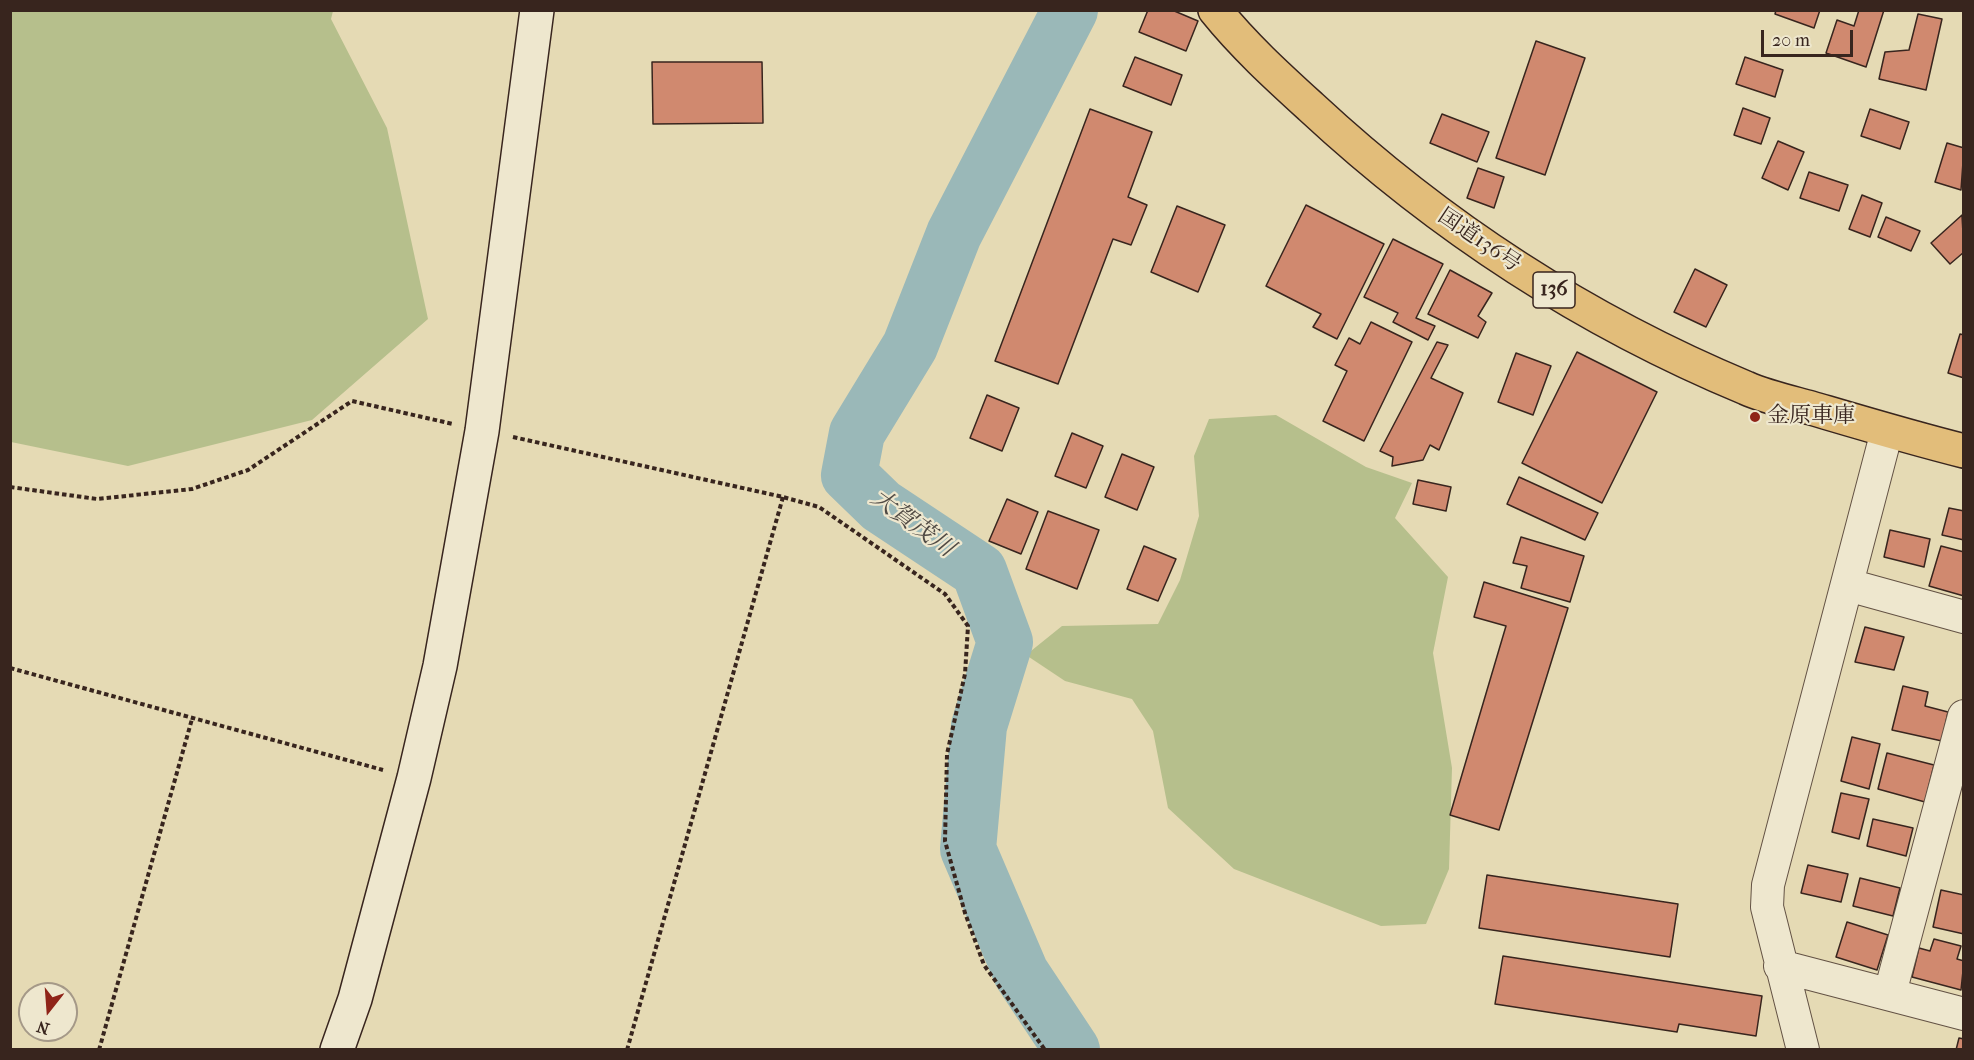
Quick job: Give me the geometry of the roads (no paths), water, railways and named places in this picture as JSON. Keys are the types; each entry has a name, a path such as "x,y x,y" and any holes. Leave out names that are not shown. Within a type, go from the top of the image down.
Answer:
{"highway":[{"name":"国道136号","path":"1215,10 1239,40 1370,162 1457,229 1588,312 1651,345 1748,389 1887,431 1964,451"}],"street":[{"path":"337,1050 356,999 414,778 440,666 482,431 537,10"},
{"path":"1803,1050 1767,908 1768,885 1887,431"},
{"path":"1848,585 1964,617"},
{"path":"1890,993 1964,716"},
{"path":"1780,966 1964,1014"}],"waterway":[{"name":"大賀茂川","path":"1070,10 954,234 910,346 857,433 849,475 881,506 979,571 1005,642 979,726 968,849 1021,973 1072,1050"}],"place":[{"name":"金原車庫","path":"1755,417"}]}
